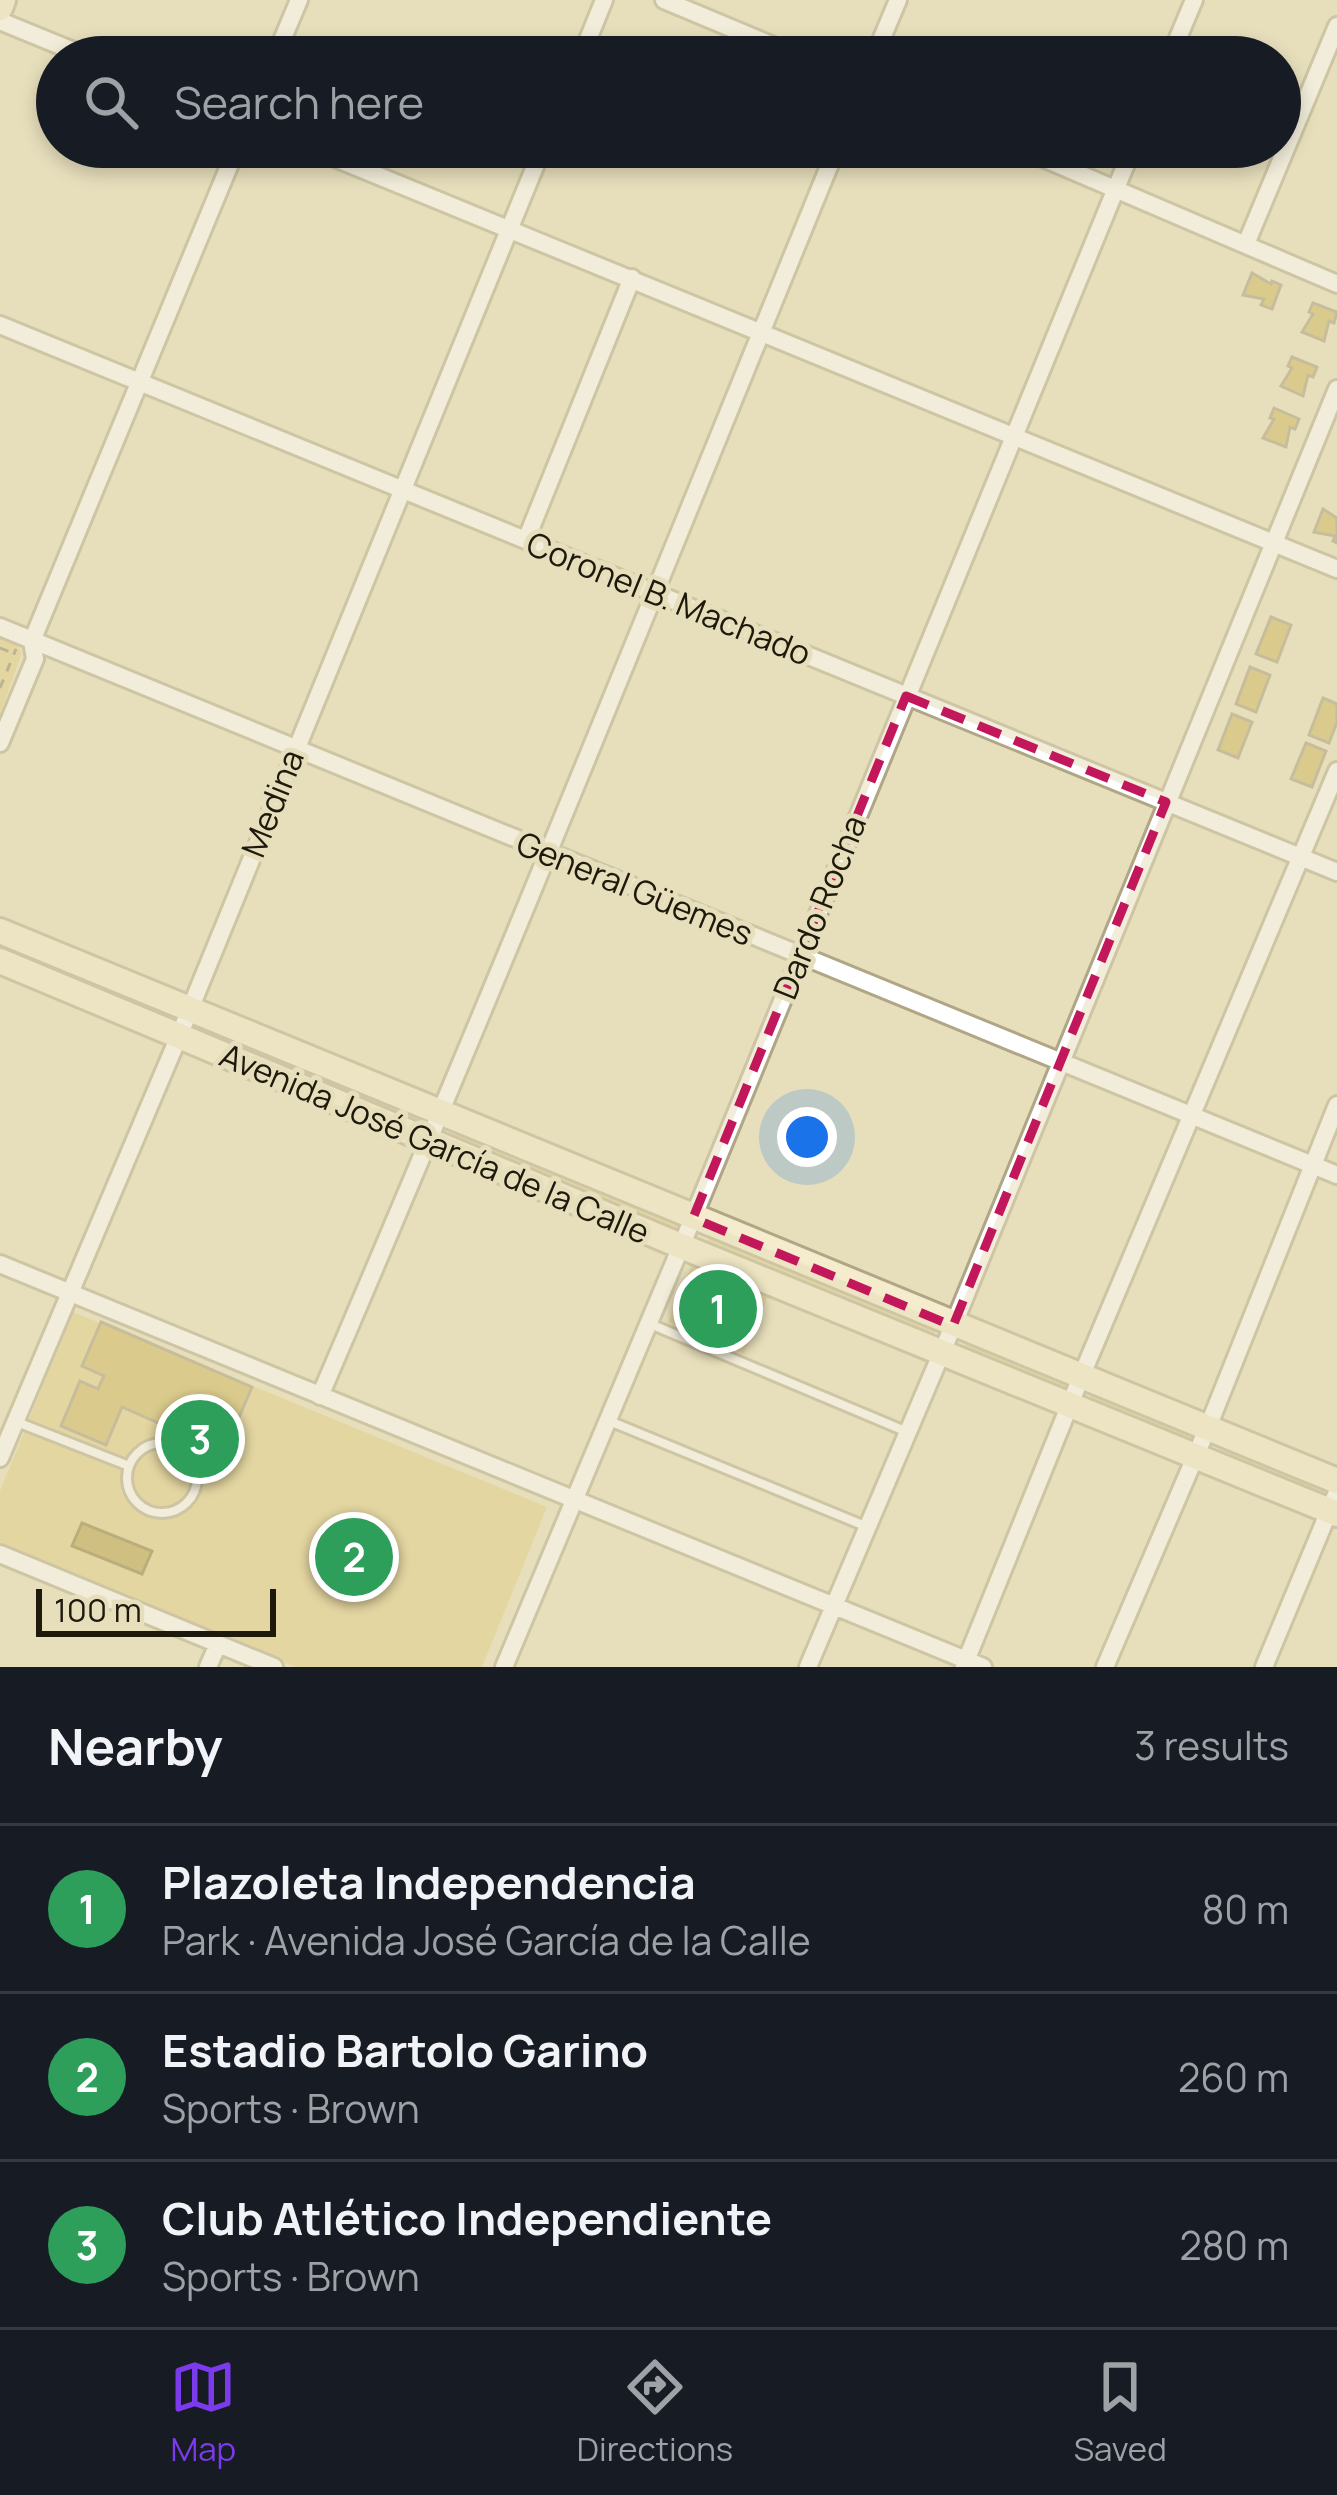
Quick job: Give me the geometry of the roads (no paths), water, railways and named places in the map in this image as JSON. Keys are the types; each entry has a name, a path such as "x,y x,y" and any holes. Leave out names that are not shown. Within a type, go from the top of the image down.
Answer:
{"main road":[{"name":"Avenida José García de la Calle","path":"0,931 1337,1481"},
{"name":"Avenida José García de la Calle","path":"0,961 681,1246 1196,1455 1334,1506"}],"street":[{"path":"284,36 299,0"},
{"path":"589,36 604,0"},
{"path":"664,0 750,36"},
{"path":"883,36 898,0"},
{"path":"1179,36 1194,0"},
{"path":"0,21 37,36"},
{"path":"1301,112 1337,26"},
{"path":"0,743 35,659 27,639 228,168"},
{"path":"359,168 1337,569"},
{"name":"Medina","path":"0,1458 179,1036 534,168"},
{"path":"320,1396 443,1112 828,168"},
{"path":"1068,168 1337,284"},
{"name":"Dardo Rocha","path":"503,1667 693,1218 1124,168"},
{"path":"1246,244 1278,168"},
{"path":"526,540 632,278"},
{"name":"Coronel B. Machado","path":"0,325 1337,872"},
{"path":"808,1667 1337,389"},
{"name":"General Güemes","path":"0,627 1337,1175"},
{"path":"0,1264 971,1665 1070,1403 1337,771"},
{"path":"1105,1667 1337,1106"},
{"path":"1264,1667 1334,1506"},
{"path":"0,1554 274,1667"},
{"path":"208,1667 218,1644"}],"lane":[{"path":"646,1322 906,1431"},
{"path":"606,1419 866,1527"},
{"path":"15,1421 129,1466"},
{"path":"165,1442 181,1448 196,1466 196,1488 188,1503 172,1512 153,1513 136,1503 127,1479 129,1466 145,1447 165,1442"}],"place":[{"name":"Plazoleta Independencia","path":"718,1309"},
{"name":"Club Atlético Independiente","path":"200,1439"},
{"name":"Estadio Bartolo Garino","path":"354,1557"}]}
